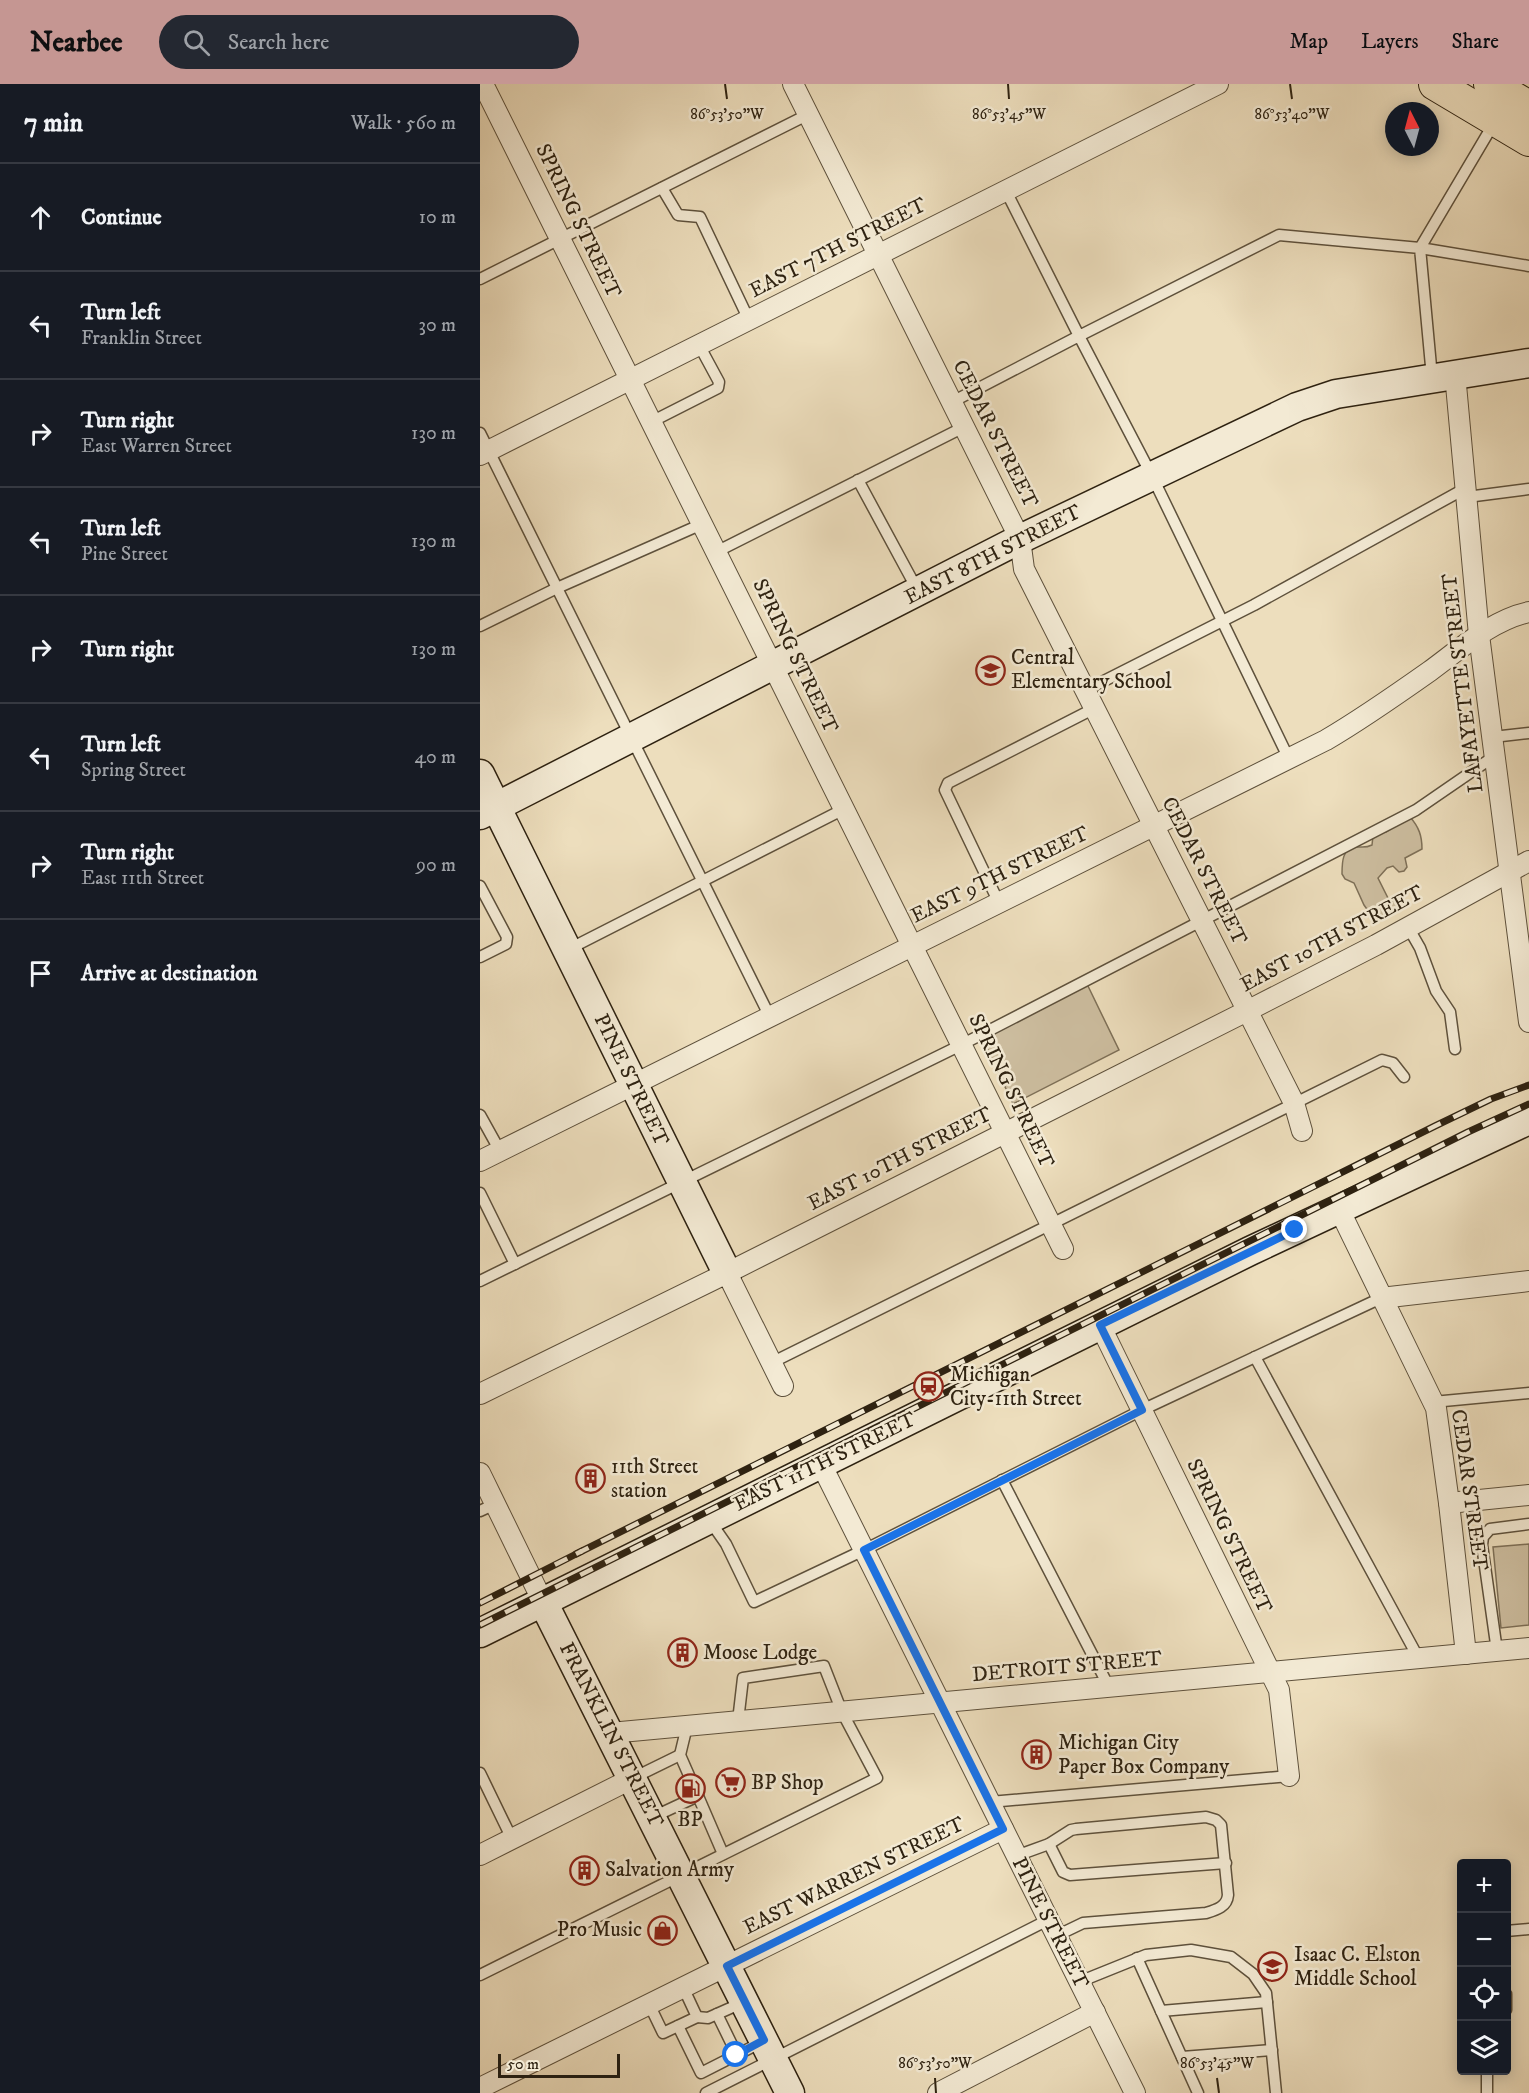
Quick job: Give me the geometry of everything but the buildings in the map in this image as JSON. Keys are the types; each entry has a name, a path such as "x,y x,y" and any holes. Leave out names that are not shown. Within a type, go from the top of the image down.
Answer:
{"main road":[{"path":"1435,84 1529,140"},
{"path":"1490,84 1529,107"}],"street":[{"name":"CEDAR STREET","path":"793,84 1020,539 1024,569 1294,1103 1302,1131"},
{"name":"EAST 7TH STREET","path":"483,446 630,379 1218,84"},
{"name":"SPRING STREET","path":"487,87 560,239 1063,1249"},
{"name":"EAST 8TH STREET","path":"488,811 1020,539 1307,404 1336,394 1529,363"},
{"name":"LAFAYETTE STREET","path":"1444,376 1466,492 1479,635 1525,959 1529,1022"},
{"name":"EAST 9TH STREET","path":"480,1161 1326,740 1368,715 1479,635 1517,614 1529,612"},
{"name":"PINE STREET","path":"480,774 488,811 567,950 783,1386"},
{"name":"EAST 10TH STREET","path":"480,1394 727,1273 1247,1011 1529,861"},
{"name":"EAST 11TH STREET","path":"480,1633 1100,1325 1529,1120"},
{"name":"CEDAR STREET","path":"1340,1209 1436,1408 1466,1654"},
{"path":"1381,1298 1529,1281"},
{"name":"SPRING STREET","path":"1100,1325 1279,1690 1289,1776"},
{"name":"PINE STREET","path":"821,1464 1135,2093"},
{"name":"FRANKLIN STREET","path":"480,1473 487,1508 543,1602 790,2093"},
{"path":"1449,1503 1529,1495"},
{"name":"DETROIT STREET","path":"610,1733 1529,1648"},
{"path":"480,1854 633,1778"},
{"name":"EAST WARREN STREET","path":"480,2088 1003,1829"},
{"path":"938,2093 1095,2012"}],"lane":[{"path":"480,279 808,114"},
{"path":"1444,376 1420,248 1495,120"},
{"path":"662,188 678,215 700,217 749,320"},
{"path":"1006,191 1152,476 1289,759"},
{"path":"952,402 1279,235 1420,248 1529,266"},
{"path":"651,422 718,388 719,382 699,345"},
{"path":"716,552 964,427"},
{"path":"483,446 633,737 770,1017"},
{"path":"858,480 918,592"},
{"path":"1086,690 1466,492 1529,489"},
{"path":"480,626 557,588 702,524"},
{"path":"999,903 945,790 948,783 1095,708"},
{"path":"480,1281 961,1044 1416,810 1494,746 1529,733"},
{"path":"567,950 844,809"},
{"path":"480,886 507,937 506,944 480,957"},
{"path":"1407,927 1420,948 1436,990 1450,1012 1455,1049"},
{"path":"771,1363 1382,1060 1392,1063 1404,1077"},
{"path":"480,1115 500,1151"},
{"path":"480,1193 515,1264"},
{"path":"709,1520 726,1544 754,1602 864,1550 1142,1410 1381,1298"},
{"path":"1255,1357 1419,1659"},
{"path":"1433,1402 1529,1393"},
{"path":"1002,1480 1109,1687"},
{"path":"1497,1651 1482,1545 1483,1537 1490,1528 1529,1524"},
{"path":"480,1975 877,1778 842,1712 824,1666 743,1678 738,1721"},
{"path":"687,1726 680,1755 723,1854"},
{"path":"633,1778 680,1755"},
{"path":"480,1773 512,1839"},
{"path":"990,1802 1289,1776"},
{"path":"652,1817 698,1796"},
{"path":"706,2093 769,2050 1052,1928 1215,1910 1228,1900 1221,1824 1206,1817 1071,1830 1049,1844 1016,1856"},
{"path":"1049,1844 1063,1872 1070,1875 1226,1863"},
{"path":"1511,1931 1529,1929"},
{"path":"1079,1982 1146,1955 1191,1950 1231,1957 1253,1974 1266,1993 1276,2093"},
{"path":"1137,1958 1198,2093"},
{"path":"683,1987 699,2022"},
{"path":"649,2004 663,2032 699,2022 745,2001"},
{"path":"1161,2012 1267,2002"},
{"path":"717,2014 736,2055"},
{"path":"678,2026 700,2073 736,2055 769,2050"},
{"path":"1182,2057 1272,2050"},
{"path":"714,2051 720,2063"},
{"path":"1487,2075 1487,2093"}],"shaded area":[{"path":"1410,817 1419,832 1422,849 1405,858 1407,867 1404,871 1399,872 1393,866 1387,868 1378,878 1390,902 1399,899 1402,903 1391,915 1374,919 1364,905 1354,883 1345,879 1342,874 1344,856 1352,848 1372,845 1373,836 1379,832 1386,832"},
{"path":"1087,984 1119,1050 1013,1104 982,1037"},
{"path":"1529,1544 1529,1625 1501,1628 1493,1547"}],"railway":[{"path":"576,1554 1435,1126 1491,1099 1529,1085"},
{"path":"480,1625 1468,1132 1529,1104"},
{"path":"480,1603 582,1551"}],"place":[{"name":"Central Elementary School","path":"990,670"},
{"name":"Michigan City-11th Street","path":"929,1387"},
{"name":"11th Street station","path":"590,1479"},
{"name":"Moose Lodge","path":"682,1653"},
{"name":"Michigan City Paper Box Company","path":"1037,1755"},
{"name":"BP Shop","path":"730,1783"},
{"name":"BP","path":"690,1789"},
{"name":"Salvation Army","path":"584,1870"},
{"name":"Pro Music","path":"663,1930"},
{"name":"Isaac C. Elston Middle School","path":"1273,1967"}],"route":[{"path":"736,2055 764,2040 727,1966 1003,1829 864,1550 1142,1410 1100,1325 1295,1230"}]}
